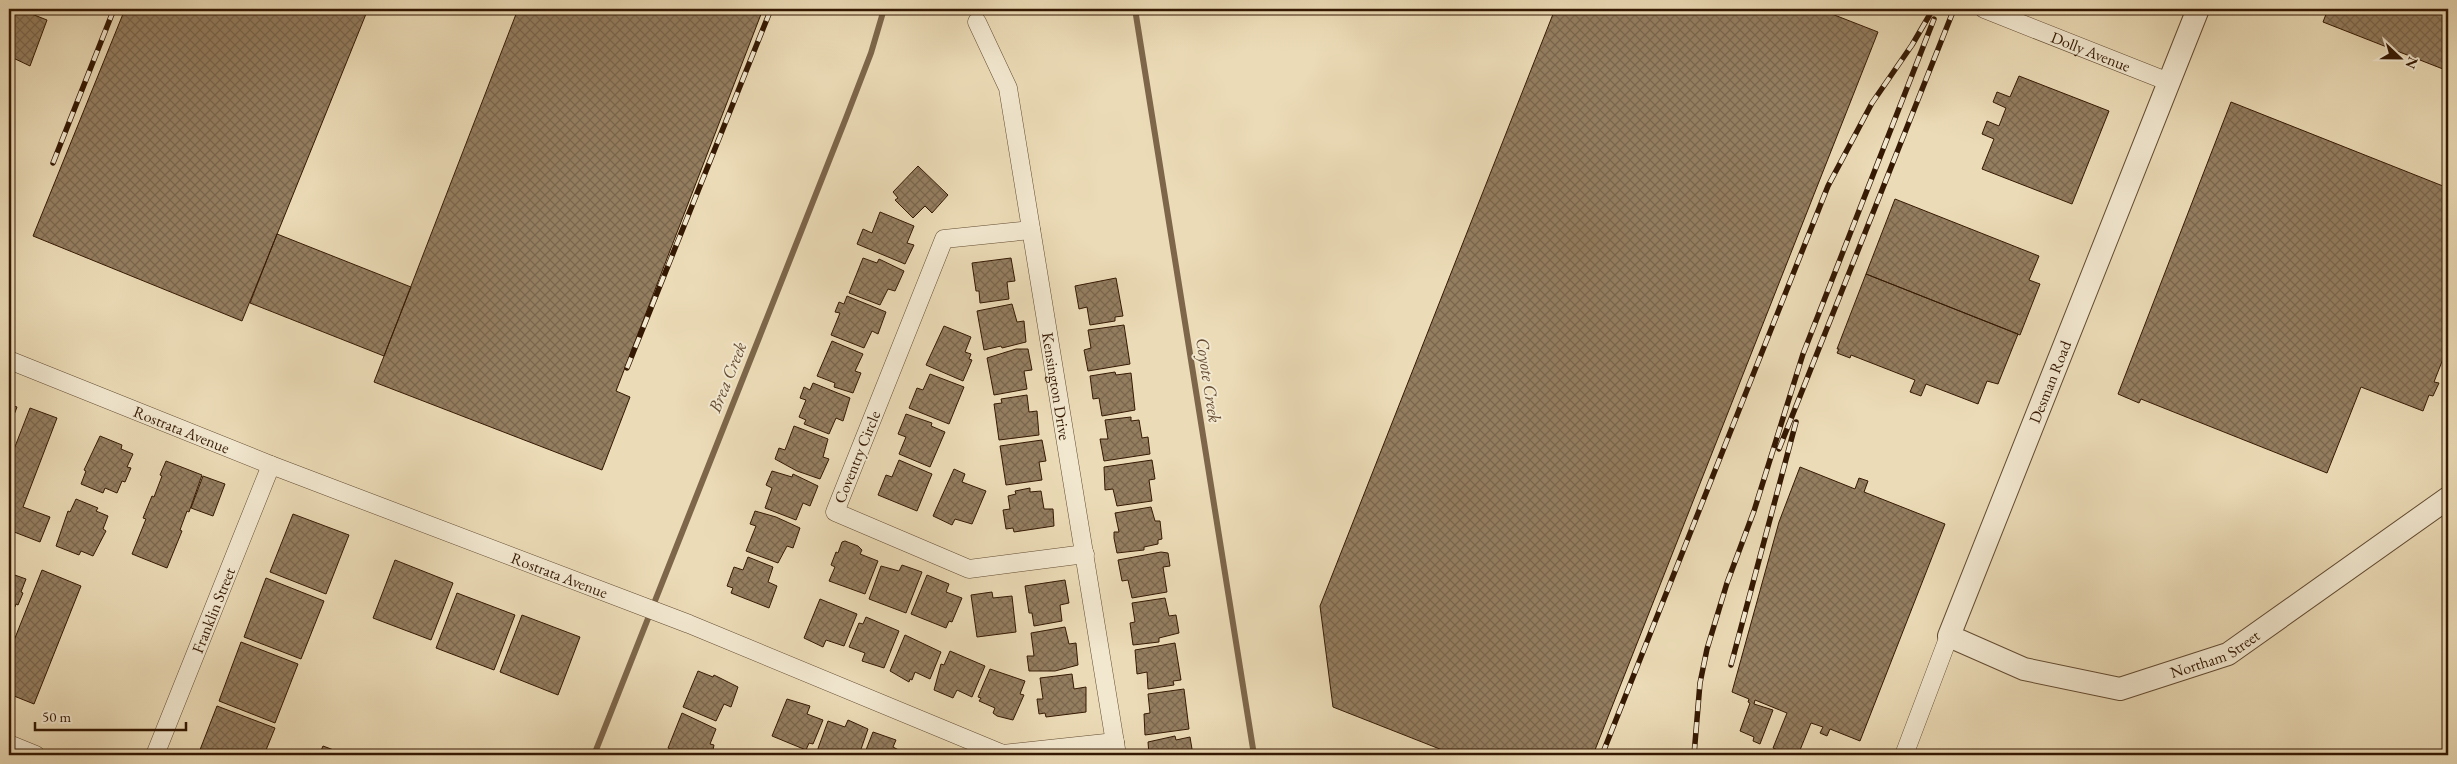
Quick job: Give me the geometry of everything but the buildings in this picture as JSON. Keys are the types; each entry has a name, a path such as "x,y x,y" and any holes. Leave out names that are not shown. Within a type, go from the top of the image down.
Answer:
{"street":[{"name":"Dolly Avenue","path":"1984,9 2169,82"},
{"name":"Desman Road","path":"1904,755 1949,636 2198,9"},
{"name":"Kensington Drive","path":"977,22 1008,88 1116,749"},
{"name":"Coventry Circle","path":"1030,230 944,238 836,512 969,569 1085,554"},
{"name":"Rostrata Avenue","path":"9,360 271,465 689,624 1003,754 1116,749"},
{"name":"Franklin Street","path":"155,755 271,465"},
{"name":"Northam Street","path":"1949,636 2024,669 2120,689 2228,654 2448,498"},
{"path":"9,744 36,755"}],"waterway":[{"name":"Brea Creek","path":"594,755 846,118 871,53 884,9"},
{"name":"Coyote Creek","path":"1135,9 1254,755"}],"railway":[{"path":"53,163 114,9"},
{"path":"627,368 771,9"},
{"path":"1602,755 1828,186 1872,103 1912,45 1933,9"},
{"path":"1779,449 1954,9"},
{"path":"1694,755 1700,683 1707,649 1727,583 1754,511 1803,354 1934,19"},
{"path":"1731,665 1796,422"}]}
